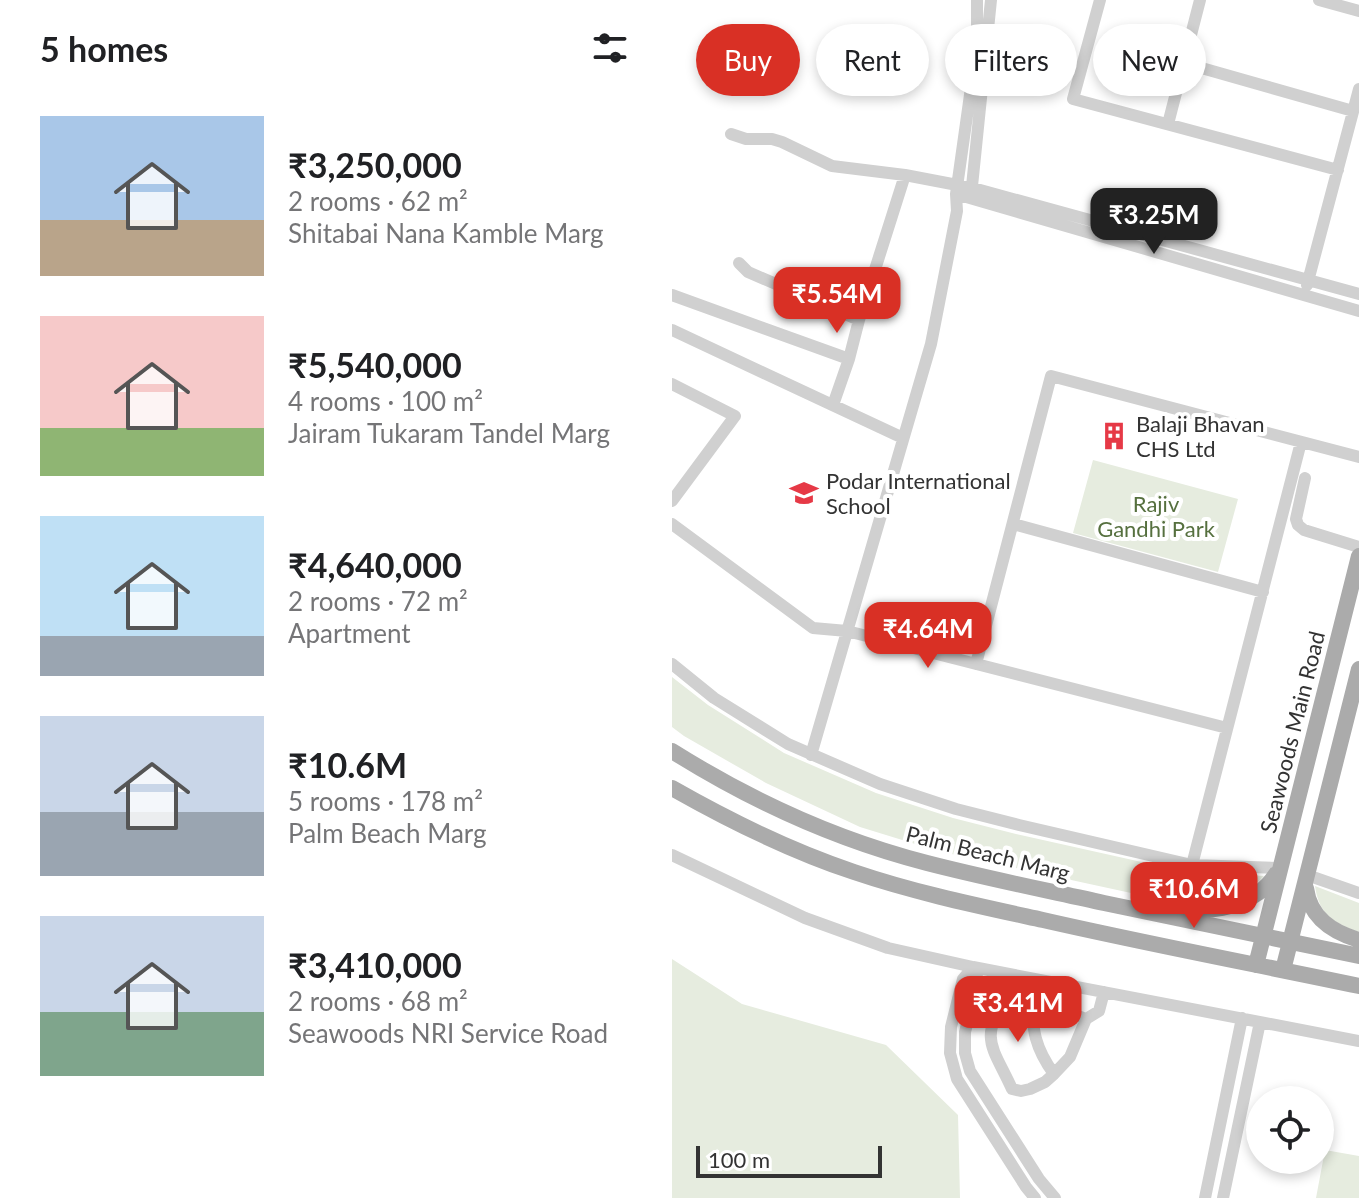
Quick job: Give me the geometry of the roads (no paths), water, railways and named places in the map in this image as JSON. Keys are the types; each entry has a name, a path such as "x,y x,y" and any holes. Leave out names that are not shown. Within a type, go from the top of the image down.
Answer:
{"main road":[{"name":"Seawoods Main Road","path":"1256,965 1359,556"},
{"path":"1283,970 1359,669"},
{"name":"Palm Beach Marg","path":"672,751 790,814 925,863 1359,956"},
{"path":"672,788 792,849 917,892 1359,986"},
{"path":"1072,896 1110,895 1176,909 1218,909 1240,903 1259,893 1280,868"},
{"path":"1307,875 1307,899 1316,916 1338,932 1359,940"}],"street":[{"path":"811,755 931,344 957,211 957,189 977,45 977,0"},
{"path":"957,211 972,193 991,0"},
{"path":"1100,0 1073,99 1338,170"},
{"path":"1194,24 1200,0"},
{"path":"1319,0 1359,11"},
{"path":"1206,69 1353,111"},
{"path":"1304,296 1359,89"},
{"path":"1168,124 1175,96"},
{"path":"731,134 746,139 782,142 832,166 905,175 1359,294"},
{"path":"833,405 905,175"},
{"path":"972,193 1359,311"},
{"path":"739,263 748,272 859,320"},
{"path":"672,295 849,359"},
{"path":"672,330 903,438"},
{"path":"976,664 1051,376 1359,457"},
{"path":"672,384 735,416 672,501"},
{"path":"1192,865 1301,442"},
{"path":"1305,478 1296,519 1298,525 1304,530 1359,547"},
{"path":"672,524 813,628 847,631 1227,728"},
{"path":"1013,524 1263,592"},
{"path":"672,664 714,698 788,744 880,784 956,809 1192,865 1280,868"},
{"path":"672,855 805,918 888,948 1359,1041"},
{"path":"1307,875 1359,893"},
{"path":"973,967 963,979 951,1027 950,1053 957,1079 1035,1198"},
{"path":"973,967 978,980 965,1032 965,1053 970,1071 1039,1179 1055,1198"},
{"path":"1019,976 995,1013 989,1040 1012,1089 1021,1091 1045,1082 1070,1057 1086,1019 1099,1011 1104,992"},
{"path":"1019,976 1038,1048 1054,1074"},
{"path":"1007,996 1027,997 1086,1019"},
{"path":"1205,1198 1242,1018"},
{"path":"1223,1198 1260,1022"}],"place":[{"name":"Balaji Bhavan CHS Ltd","path":"1114,436"},
{"name":"Podar International School","path":"804,493"}],"park label":[{"name":"Rajiv Gandhi Park","path":"1156,516"}]}
